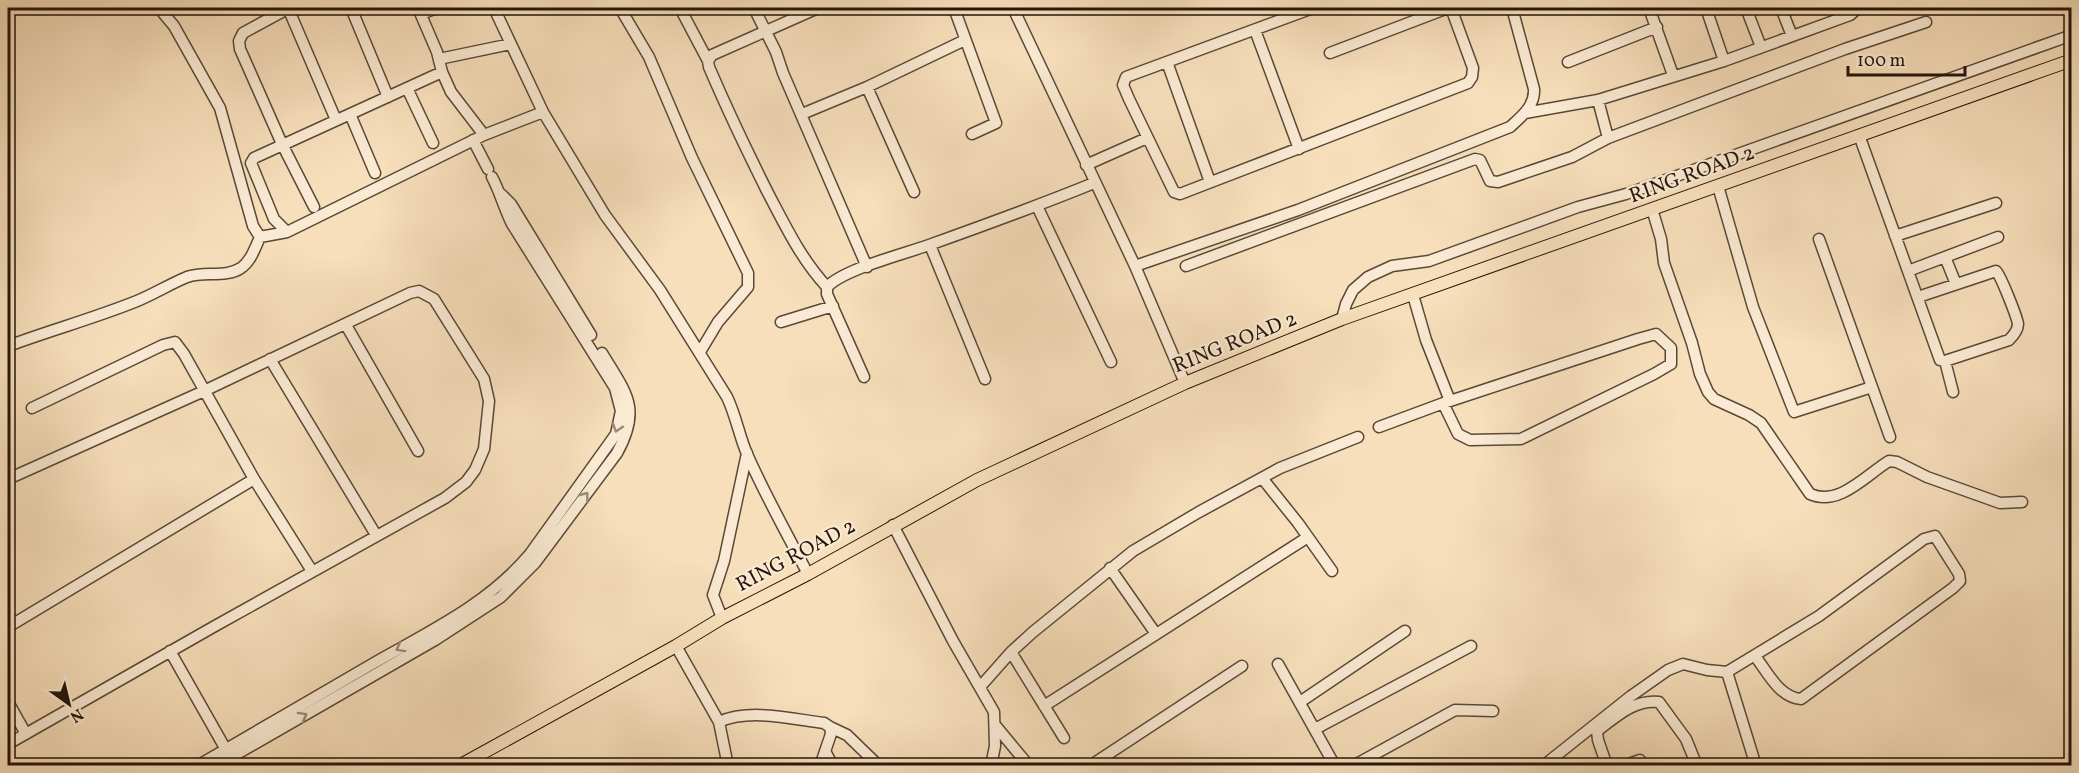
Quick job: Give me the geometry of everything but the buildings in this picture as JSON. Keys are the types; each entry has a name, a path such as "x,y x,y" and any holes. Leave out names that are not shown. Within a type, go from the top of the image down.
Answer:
{"main road":[{"name":"RING ROAD 2","path":"459,765 976,480 1185,384 1342,320 2072,60"}],"street":[{"path":"159,8 174,26 220,108 253,226 260,237"},
{"path":"314,207 282,144 240,49 239,41 243,33 288,8 336,120"},
{"path":"351,8 388,97"},
{"path":"437,8 420,11 442,72 462,109 484,135"},
{"path":"494,8 543,112 605,215 660,290 735,412 747,453 808,574"},
{"path":"620,8 649,57 692,158 748,273 748,287 718,322 700,352"},
{"path":"680,8 708,61 739,136 795,245 810,269 827,287 827,294 864,377"},
{"path":"754,8 766,30 867,267"},
{"path":"708,61 712,55 818,8"},
{"path":"954,8 996,123 972,134"},
{"path":"1013,8 1135,266 1185,384"},
{"path":"1313,8 1126,77 1123,85 1174,192 1180,194 1299,149 1468,83 1472,77 1473,69 1450,8 1330,53"},
{"path":"1135,266 1298,210 1510,127 1525,113 1534,97 1534,89 1512,8"},
{"path":"1649,8 1674,75"},
{"path":"1706,8 1724,61"},
{"path":"1746,8 1761,47"},
{"path":"1781,8 1792,36"},
{"path":"1525,113 1598,100 1724,61 1850,15 1857,8"},
{"path":"1186,266 1475,159 1480,160 1490,182 1498,182 1572,157 1608,138 1845,49 1926,22"},
{"path":"1568,62 1657,27"},
{"path":"1255,30 1299,149"},
{"path":"1342,320 1353,290 1368,277 1392,266 1412,265 1450,255 1578,207 1626,194 2072,35"},
{"path":"802,114 867,87 965,40"},
{"path":"439,59 511,44"},
{"path":"1167,62 1210,182"},
{"path":"287,232 274,219 251,163 254,158 442,72"},
{"path":"867,87 914,192"},
{"path":"407,88 433,143"},
{"path":"1598,100 1608,138"},
{"path":"260,237 287,232 473,140 543,112"},
{"path":"350,114 375,173"},
{"path":"1859,135 1940,360 1945,361 2008,340 2015,333 2018,324 2003,282 1996,271 1918,297"},
{"path":"1086,165 1147,138"},
{"path":"197,765 228,753 501,597 549,545 626,438 630,423 630,403 616,376 579,322 511,204 500,192 473,140"},
{"path":"827,287 834,280 867,267 1094,183"},
{"path":"1718,186 1753,307 1794,412 1872,387"},
{"path":"1895,236 1996,203"},
{"path":"1037,206 1111,362"},
{"path":"1652,210 1661,239 1664,263 1708,392 1714,399 1761,423 1810,494 1816,497 1839,495 1889,461 1897,462 1928,477 2000,504 2022,502"},
{"path":"8,346 116,309 187,278 240,269 249,261 260,237"},
{"path":"1908,271 1998,237"},
{"path":"1819,239 1890,437"},
{"path":"930,245 985,380"},
{"path":"1946,257 1956,284"},
{"path":"8,479 204,391 410,293 419,291 434,299 484,379 489,401 484,449 476,470 466,482 445,498 8,744"},
{"path":"1379,427 1446,402 1585,355 1656,334 1671,348 1671,364 1521,439 1470,440 1458,434 1446,402 1413,295"},
{"path":"782,322 832,306"},
{"path":"346,325 418,451"},
{"path":"32,408 175,342 184,354 254,479 312,571"},
{"path":"270,358 376,535"},
{"path":"1945,361 1953,392"},
{"path":"980,687 1011,652 1133,550 1280,468 1358,437"},
{"path":"722,618 713,595 724,561 747,453"},
{"path":"1262,478 1332,571"},
{"path":"8,627 254,479"},
{"path":"893,525 953,641 994,712 995,746 991,765"},
{"path":"1543,765 1668,670 1683,664 1727,672 1819,616 1924,539 1935,536 1959,574 1960,581 1953,588 1801,699 1791,698 1780,689 1755,656"},
{"path":"1044,706 1308,537"},
{"path":"1110,568 1156,634"},
{"path":"1300,702 1405,632"},
{"path":"676,646 719,722 728,765"},
{"path":"1315,729 1472,646"},
{"path":"170,651 228,753"},
{"path":"1011,652 1064,738"},
{"path":"1278,664 1335,765"},
{"path":"1090,765 1242,666"},
{"path":"1727,672 1756,765"},
{"path":"1607,765 1597,731 1623,711 1646,700 1659,702 1686,738 1697,765"},
{"path":"8,702 26,734"},
{"path":"1353,765 1455,710 1493,711"},
{"path":"719,722 736,716 824,723 847,735 879,765"},
{"path":"995,725 1029,765"},
{"path":"820,765 831,734 830,727"},
{"path":"825,751 833,765"},
{"path":"216,765 228,753"},
{"path":"1623,765 1640,760"}]}
